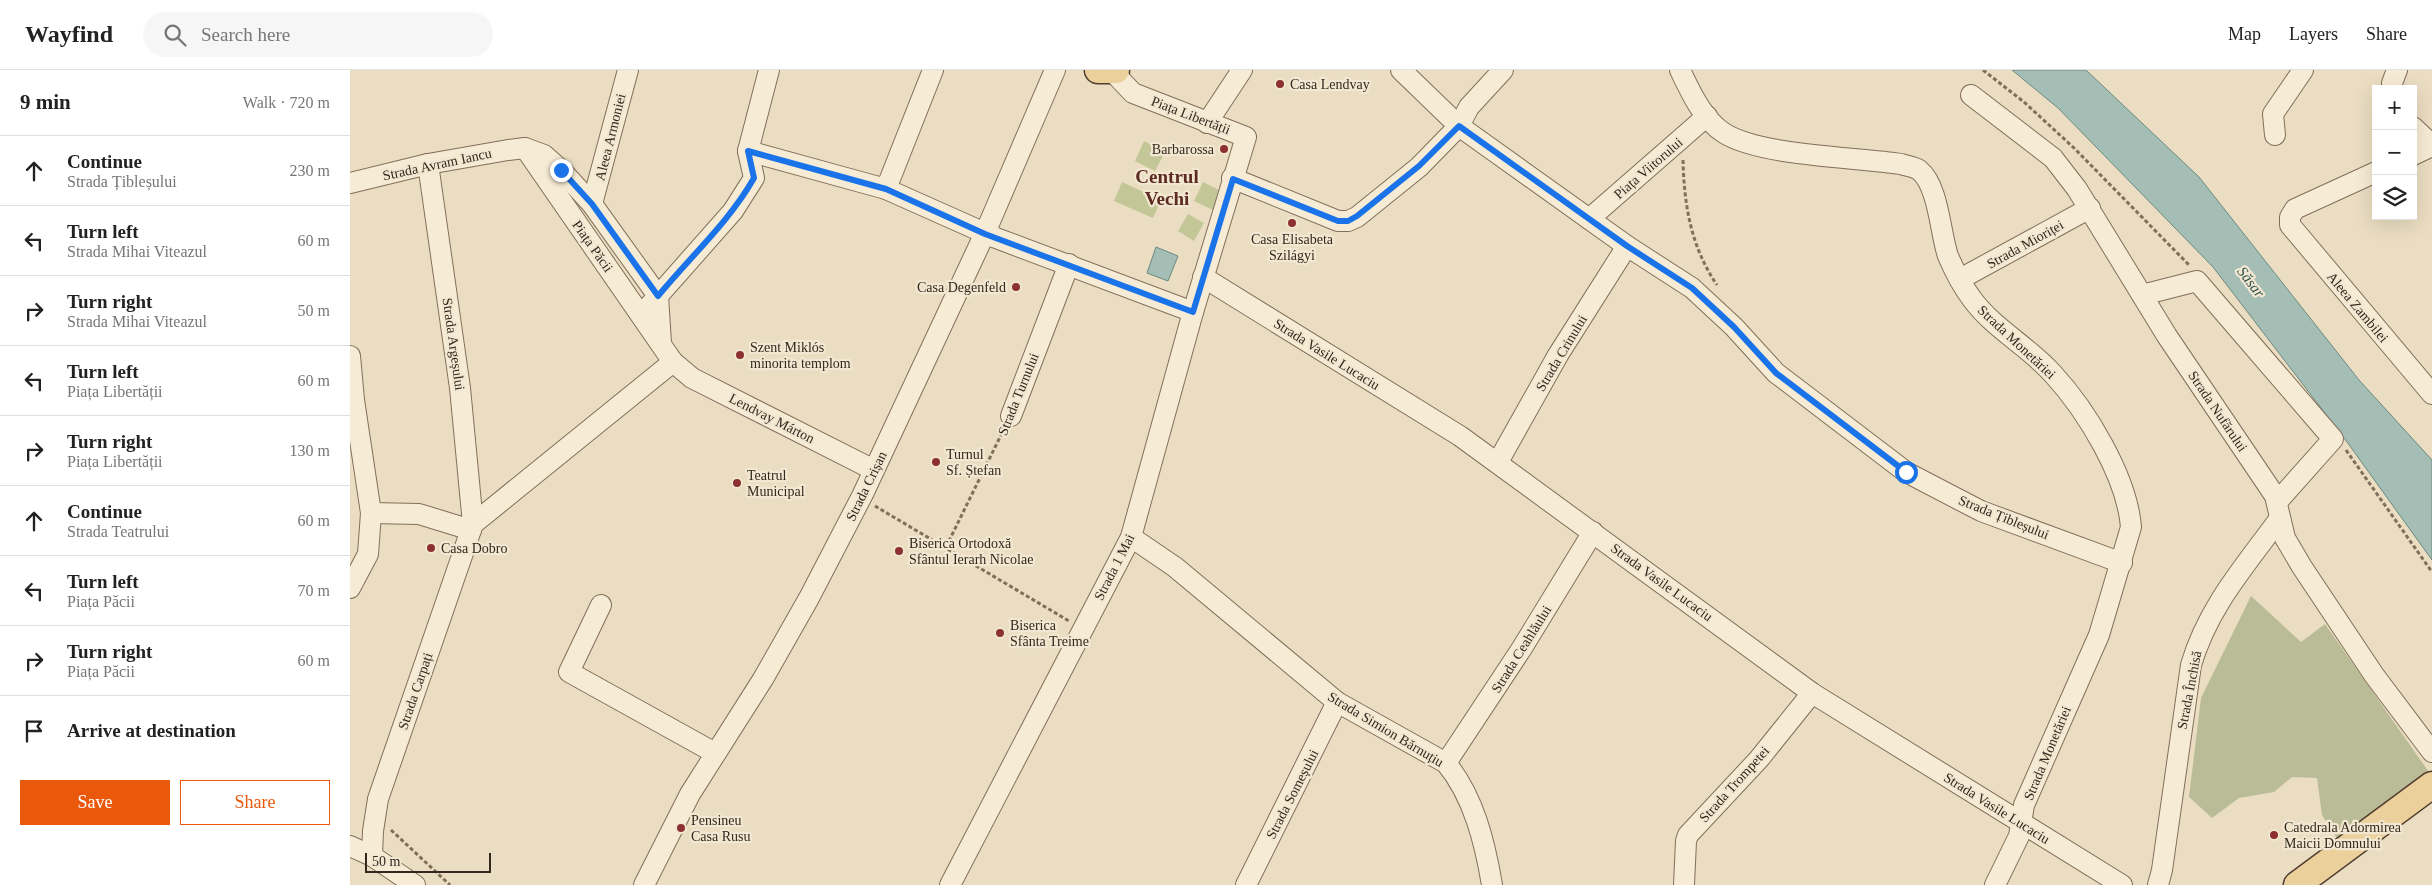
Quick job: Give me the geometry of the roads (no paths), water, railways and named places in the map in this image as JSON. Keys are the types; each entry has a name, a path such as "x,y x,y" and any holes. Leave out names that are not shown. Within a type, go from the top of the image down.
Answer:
{"main road":[{"path":"2296,885 2432,785"}],"street":[{"name":"Aleea Armoniei","path":"592,204 628,70"},
{"path":"636,308 649,306 733,211 754,178 748,151 769,70"},
{"path":"886,189 933,70"},
{"name":"Strada Crișan","path":"644,885 690,794 762,679 809,598 864,494 985,234 1055,70"},
{"name":"Piața Libertății","path":"1109,70 1133,93 1246,137 1193,312"},
{"path":"1208,122 1242,70"},
{"name":"Strada Țibleșului","path":"1401,70 1459,126 1627,246 1692,288 1734,327 1776,373 1906,472 1981,511 2122,563"},
{"path":"1233,179 1327,218 1348,221 1357,216 1419,166 1459,126 1469,107 1503,70"},
{"name":"Strada Monetăriei","path":"1680,70 1707,116 1722,132 1743,142 1772,148 1901,164 1918,170 1928,181 1948,256 1972,299 1996,326 2053,374 2098,437 2124,488 2130,509 2131,527 2122,563 2099,635 2024,805 2019,836 1995,885"},
{"path":"2275,135 2274,114 2303,70"},
{"path":"2392,85 2397,70"},
{"name":"Strada Nufărului","path":"1971,94 2053,158 2064,169 2279,510 2285,538 2332,615 2432,752"},
{"name":"Piața Viitorului","path":"1589,219 1707,116"},
{"path":"2416,130 2432,145 2417,152"},
{"name":"Piața Păcii","path":"525,148 544,155 555,177 636,308 662,345"},
{"name":"Strada Avram Iancu","path":"350,183 428,164 525,148"},
{"path":"748,151 886,189 985,234 1193,312"},
{"name":"Strada Argeșului","path":"428,164 460,388 472,527"},
{"name":"Aleea Zambilei","path":"2372,174 2295,209 2290,217 2290,225 2432,394"},
{"name":"Piața Păcii","path":"555,177 592,204 658,296"},
{"name":"Strada Mioriței","path":"1960,279 2090,208"},
{"name":"Strada Crinului","path":"1498,462 1558,355 1627,246"},
{"name":"Strada Turnului","path":"1011,416 1068,265"},
{"name":"Strada Vasile Lucaciu","path":"1203,277 1460,436 1812,693 2122,885"},
{"name":"Strada Închisă","path":"2142,295 2198,281 2332,439 2279,510 2214,610 2197,644 2191,665 2162,870 2158,885"},
{"path":"658,296 662,345"},
{"name":"Strada 1 Mai","path":"950,885 1131,537 1193,312"},
{"name":"Lendvay Márton","path":"662,345 673,362 692,378 874,470"},
{"path":"350,356 352,397 371,513 368,554 350,588"},
{"path":"371,513 420,514 472,527 673,362"},
{"name":"Strada Carpați","path":"372,856 373,831 378,799 472,527"},
{"name":"Strada Ceahlăului","path":"1446,763 1522,648 1594,532"},
{"name":"Strada Simion Bărnuțiu","path":"1131,537 1175,567 1337,702 1446,763 1455,775 1484,842 1492,885"},
{"path":"601,605 569,672 715,753"},
{"name":"Strada Trompetei","path":"1684,885 1686,841 1688,835 1759,758 1812,693"},
{"name":"Strada Someșului","path":"1246,885 1337,702"},
{"path":"350,846 372,856 415,885"}],"water":[{"name":"Săsar","path":"2012,70 2086,70 2199,177 2359,380 2432,460 2432,560 2347,442 2213,267 2058,108"},
{"path":"1156,247 1178,256 1168,281 1147,273"}],"place":[{"name":"Casa Lendvay","path":"1280,84"},
{"name":"Barbarossa","path":"1224,149"},
{"name":"Casa Elisabeta Szilágyi","path":"1292,223"},
{"name":"Casa Degenfeld","path":"1016,287"},
{"name":"Szent Miklós minorita templom","path":"740,355"},
{"name":"Turnul Sf. Ștefan","path":"936,462"},
{"name":"Teatrul Municipal","path":"737,483"},
{"name":"Casa Dobro","path":"431,548"},
{"name":"Biserica Ortodoxă Sfântul Ierarh Nicolae","path":"899,551"},
{"name":"Biserica Sfânta Treime","path":"1000,633"},
{"name":"Pensineu Casa Rusu","path":"681,828"},
{"name":"Catedrala Adormirea Maicii Domnului","path":"2274,835"}],"district":[{"name":"Centrul Vechi","path":"1167,187"}]}
